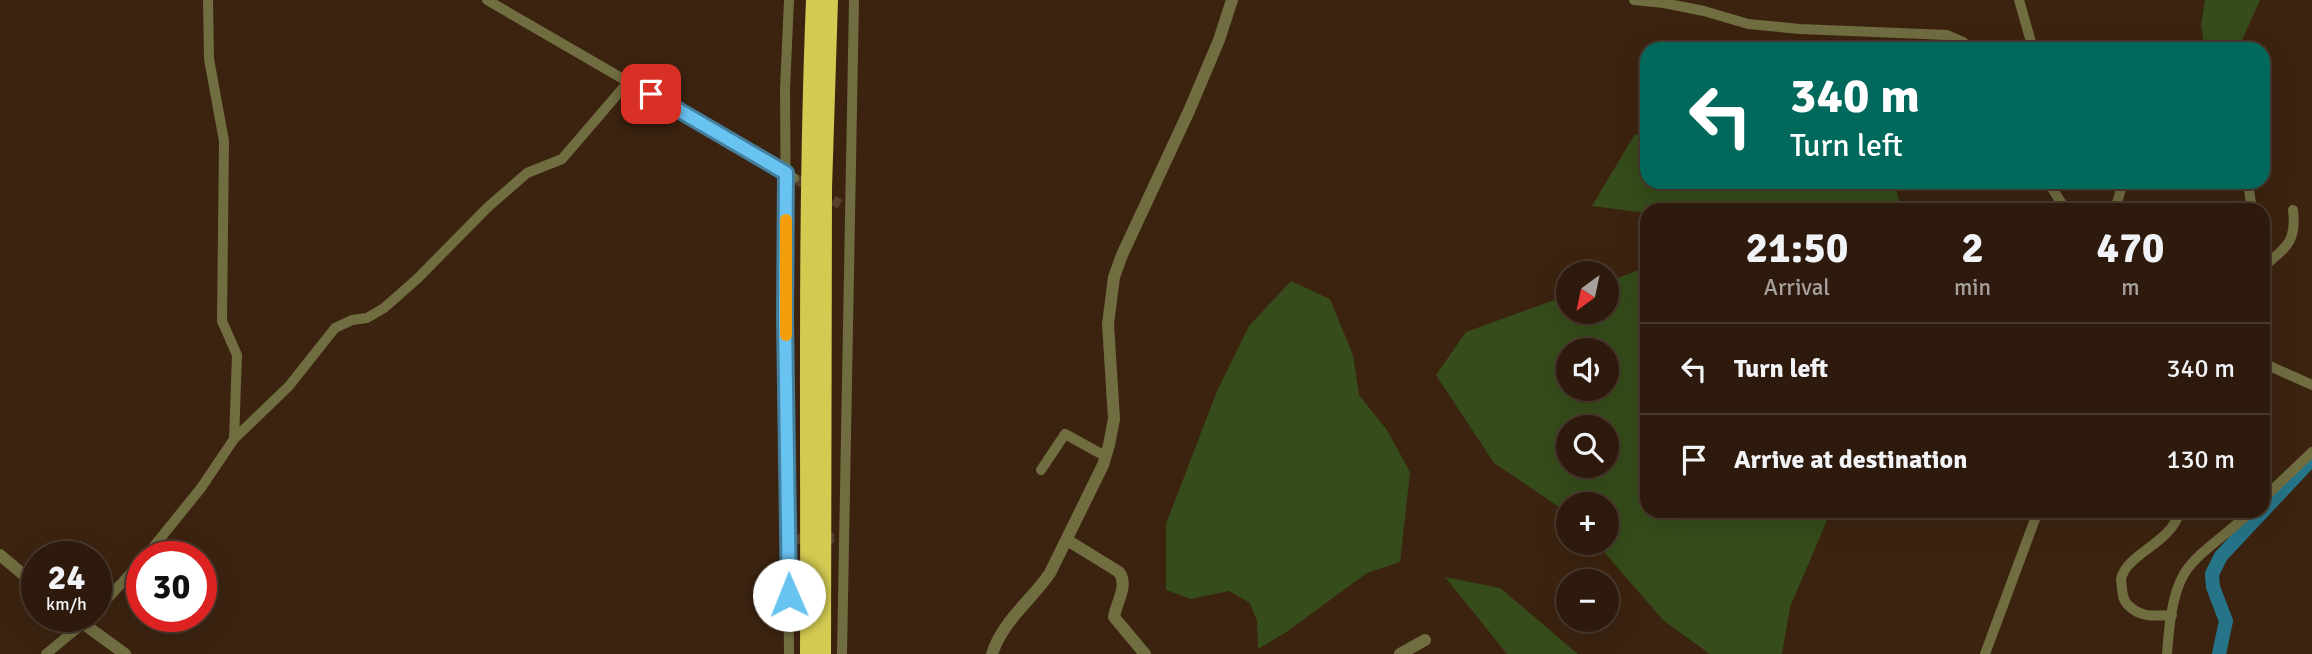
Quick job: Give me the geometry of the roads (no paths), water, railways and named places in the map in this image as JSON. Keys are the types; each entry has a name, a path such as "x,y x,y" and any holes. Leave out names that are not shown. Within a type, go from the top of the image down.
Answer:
{"highway":[{"path":"809,654 810,138 815,0"},
{"path":"822,654 823,188 829,0"}],"street":[{"path":"208,0 209,59 224,141 222,321 237,355 234,439"},
{"path":"487,0 790,176"},
{"path":"789,0 785,89 790,176 785,331 791,539 789,654"},
{"path":"842,654 840,538 844,206 854,0"},
{"path":"992,654 1003,628 1040,588 1050,573 1105,456 1114,419 1108,324 1111,285 1122,255 1189,111 1219,40 1232,0"},
{"path":"1634,0 1704,11 1748,24 1800,29 1947,35 1963,42"},
{"path":"2019,0 2031,42"},
{"path":"158,541 201,488 234,439 289,386 335,328 352,320 367,318 384,308 527,173 562,159 629,81"},
{"path":"2270,261 2288,246 2293,229 2293,210"},
{"path":"2270,366 2312,386"},
{"path":"1041,470 1065,434 1105,456"},
{"path":"2270,492 2312,452"},
{"path":"1985,654 2035,518"},
{"path":"2172,615 2147,617 2134,611 2124,600 2121,579 2130,563 2164,537 2178,518"},
{"path":"2167,654 2172,615 2184,574 2198,557 2245,518"},
{"path":"1067,540 1119,572 1124,578 1114,617 1145,654"},
{"path":"0,555 21,573"},
{"path":"112,594 126,578"},
{"path":"46,654 69,632"},
{"path":"98,632 125,654"},
{"path":"1401,654 1425,640"}],"waterway":[{"path":"2270,504 2312,459"},
{"path":"2219,654 2226,621 2213,587 2212,574 2221,556 2257,518"}],"tunnel":[{"path":"794,178 840,204"},
{"path":"794,539 836,538"}]}
